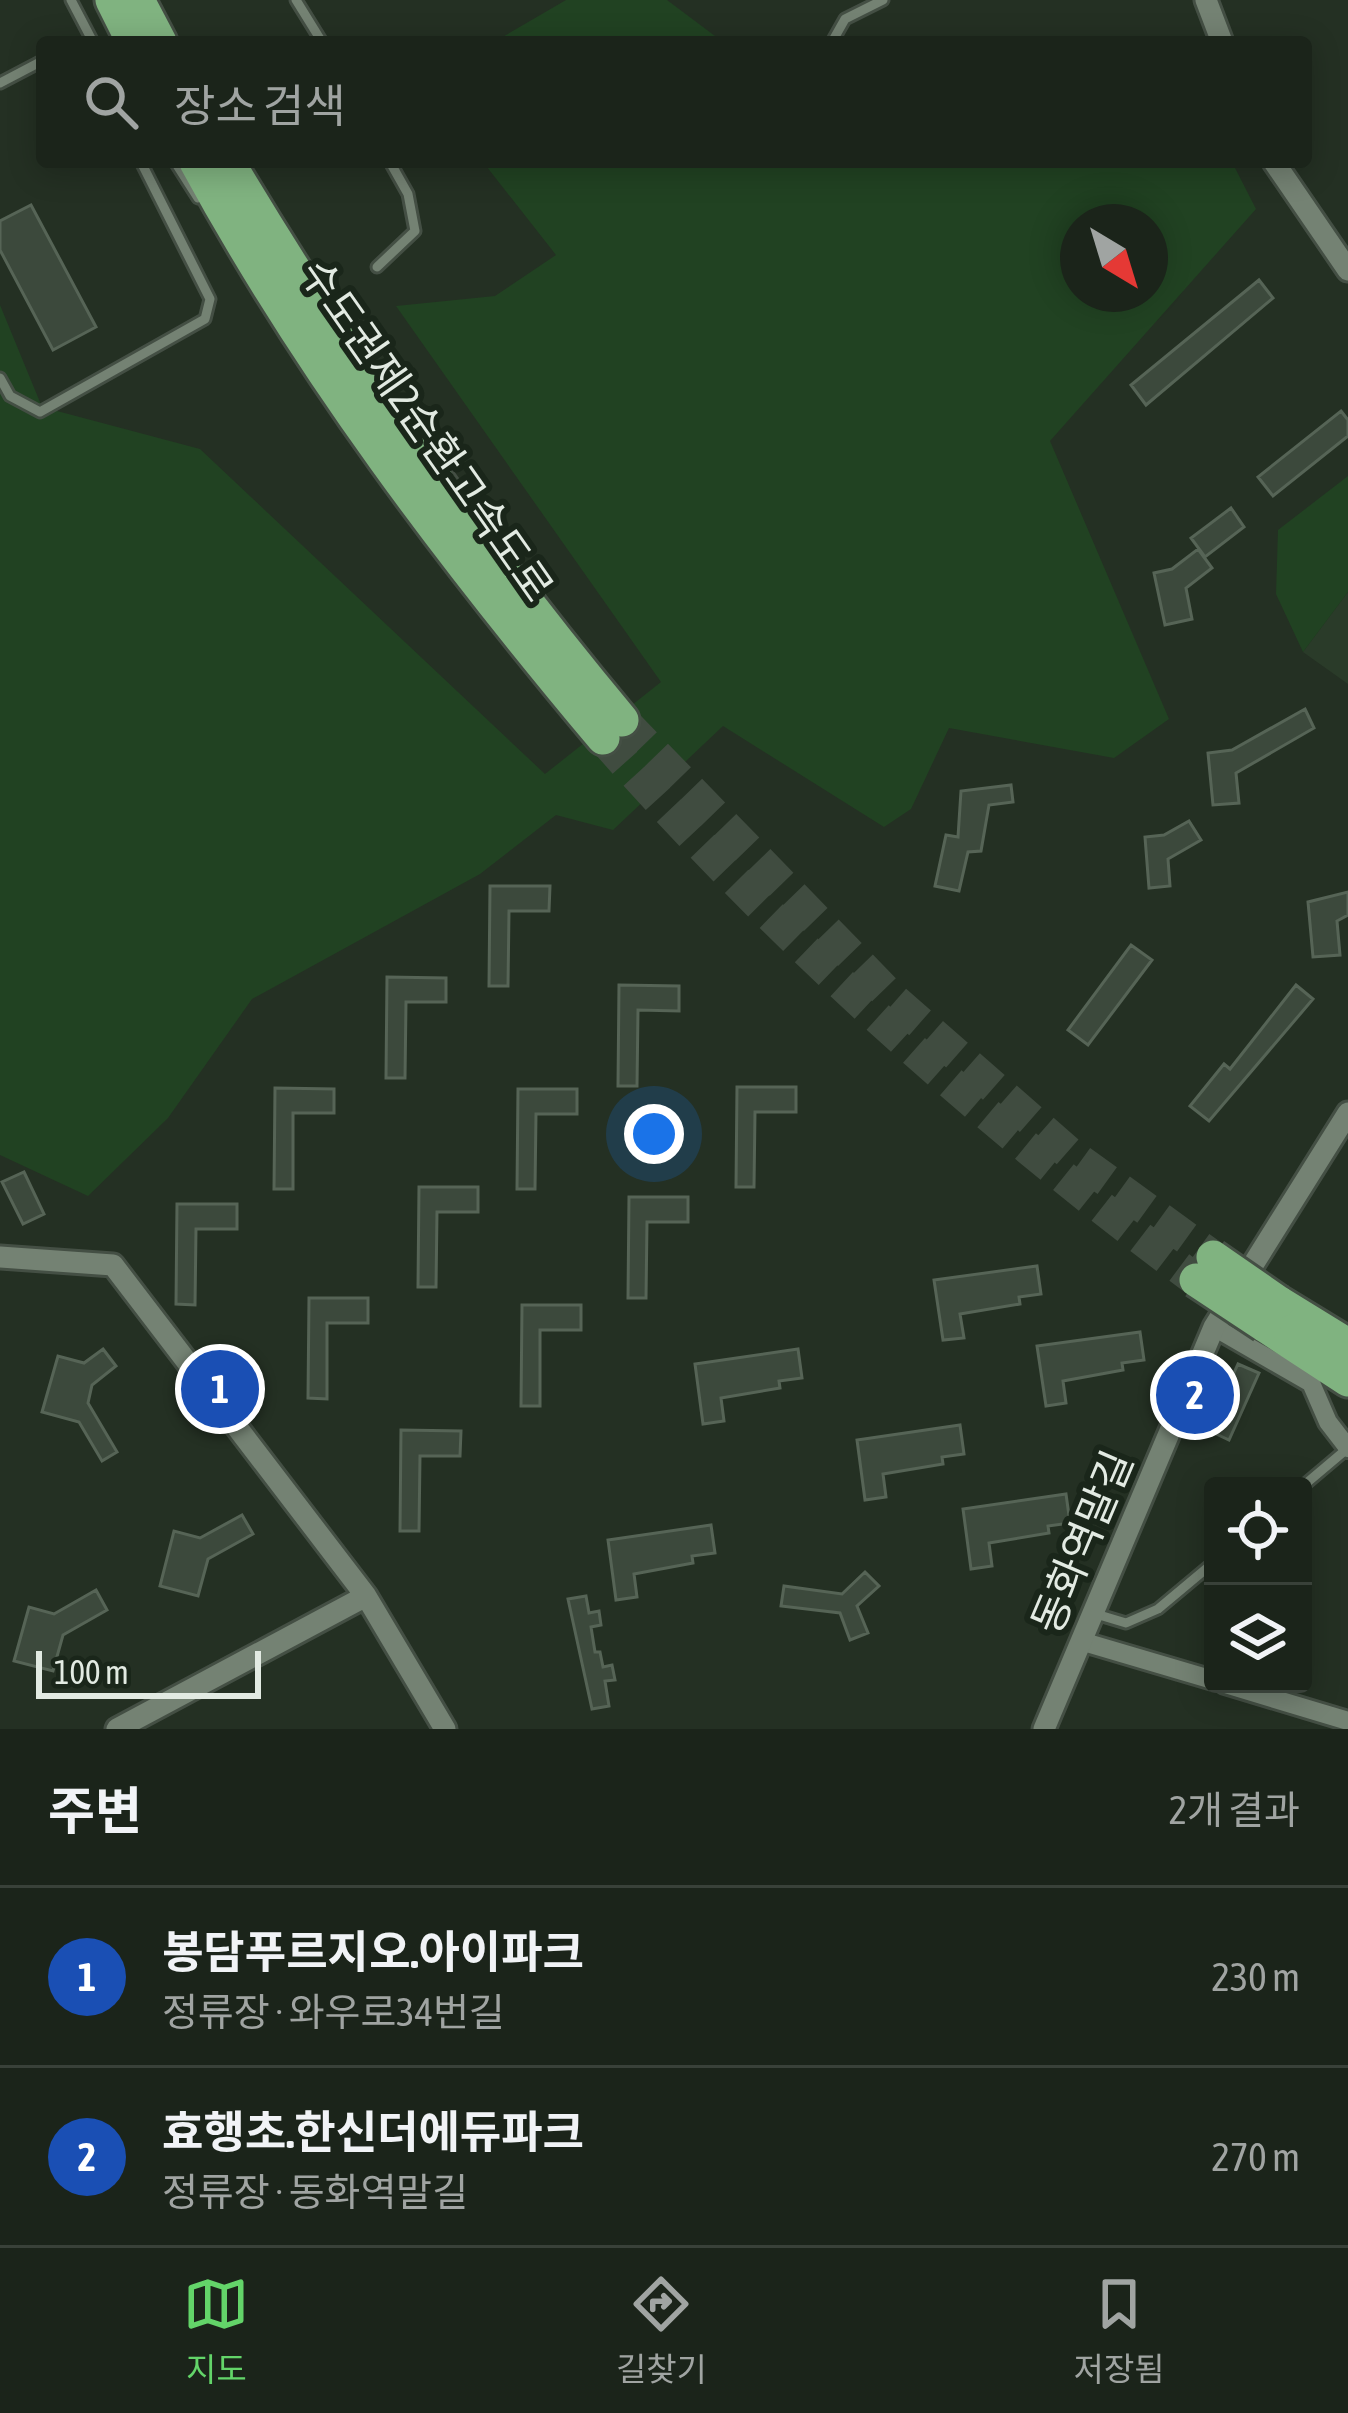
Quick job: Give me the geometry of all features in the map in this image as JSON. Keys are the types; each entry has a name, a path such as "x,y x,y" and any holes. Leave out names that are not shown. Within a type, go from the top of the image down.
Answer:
{"highway":[{"path":"112,0 143,19"},
{"name":"수도권제2순환고속도로","path":"200,168 296,331 430,525 612,729 380,402 232,168"},
{"path":"1204,1268 1271,1313 1348,1380"},
{"path":"1271,1313 1348,1345"}],"street":[{"path":"1206,0 1220,36"},
{"path":"1278,168 1348,270"},
{"name":"동화역말길","path":"1044,1729 1214,1327 1341,1140 1348,1113"},
{"path":"0,1257 113,1265 366,1596 446,1729"},
{"path":"1214,1327 1311,1383 1328,1422 1348,1448"},
{"path":"117,1729 366,1596"},
{"path":"1084,1642 1204,1677"},
{"path":"1255,1693 1348,1721"}],"lane":[{"path":"71,0 89,36"},
{"path":"296,0 318,36"},
{"path":"835,36 845,19 883,0"},
{"path":"0,83 36,64"},
{"path":"0,378 10,396 40,412 205,319 210,299 144,168"},
{"path":"179,168 261,295 296,331"},
{"path":"377,267 415,231 408,194 393,168"},
{"path":"1312,1478 1348,1448"},
{"path":"1095,1614 1126,1623 1158,1609 1204,1571"}],"shaded area":[{"path":"1348,592 1348,684 1303,652"}],"green space":[{"path":"566,0 667,0 715,36 504,36"},
{"path":"488,168 1235,168 1256,209 1168,308 1168,204 1060,204 1060,312 1165,312 1050,441 1169,719 1114,758 949,728 911,809 884,827 723,726 613,830 556,815 480,874 252,999 168,1118 88,1196 0,1155 0,305 42,407 200,449 545,774 661,682 396,306 495,296 556,255"},
{"path":"1348,476 1348,592 1303,652 1276,594 1278,530"}],"building":[{"path":"31,205 96,327 53,350 0,250 0,221"},
{"path":"1259,280 1273,298 1146,405 1131,385"},
{"path":"1341,411 1348,420 1348,436 1273,496 1258,477"},
{"path":"1231,508 1244,527 1205,557 1191,538"},
{"path":"1198,549 1212,568 1186,588 1192,619 1165,625 1154,573 1172,569"},
{"path":"1305,709 1314,728 1236,773 1239,803 1213,805 1208,753 1232,750"},
{"path":"1011,785 1013,802 989,805 981,851 968,852 959,891 935,886 946,835 958,837 961,791"},
{"path":"1189,821 1201,840 1168,859 1170,886 1149,888 1145,837 1164,835"},
{"path":"490,886 550,886 549,911 509,911 508,986 489,986"},
{"path":"1348,892 1348,915 1337,921 1340,955 1313,957 1308,902"},
{"path":"1131,945 1152,960 1088,1045 1068,1030"},
{"path":"387,977 446,978 446,1002 406,1002 405,1078 386,1078"},
{"path":"619,985 679,986 679,1011 638,1010 637,1086 618,1086"},
{"path":"1296,985 1313,999 1209,1121 1190,1106 1224,1064 1230,1069"},
{"path":"737,1087 796,1087 796,1112 755,1112 754,1187 736,1187"},
{"path":"275,1088 334,1089 334,1113 293,1113 293,1189 274,1189"},
{"path":"518,1089 577,1089 577,1114 536,1114 535,1189 517,1189"},
{"path":"24,1172 44,1214 23,1224 2,1182"},
{"path":"419,1187 478,1187 478,1212 437,1212 436,1287 418,1287"},
{"path":"629,1197 688,1197 688,1222 647,1222 646,1298 628,1298"},
{"path":"177,1204 237,1204 237,1229 196,1229 195,1305 176,1304"},
{"path":"1037,1266 1041,1294 1019,1297 1020,1304 960,1314 964,1338 943,1340 934,1280"},
{"path":"309,1298 368,1298 368,1323 327,1323 327,1399 308,1398"},
{"path":"522,1305 581,1305 581,1330 540,1330 540,1406 521,1406"},
{"path":"1140,1332 1144,1360 1122,1363 1123,1370 1063,1381 1066,1403 1046,1406 1037,1346"},
{"path":"103,1349 116,1366 92,1385 88,1403 117,1452 102,1461 79,1422 42,1412 58,1356 84,1363"},
{"path":"798,1349 802,1378 779,1381 780,1388 721,1398 724,1421 703,1424 695,1364"},
{"path":"1238,1364 1259,1373 1229,1440 1208,1430"},
{"path":"960,1425 964,1454 942,1457 943,1464 883,1474 886,1497 865,1500 857,1440"},
{"path":"401,1430 461,1431 460,1456 420,1456 419,1531 400,1531"},
{"path":"1066,1494 1070,1523 1048,1526 1049,1533 989,1543 992,1566 971,1569 963,1509"},
{"path":"242,1515 253,1534 208,1559 198,1596 160,1586 174,1531 200,1538"},
{"path":"711,1525 715,1553 692,1556 693,1563 634,1574 637,1597 616,1600 608,1540"},
{"path":"865,1572 879,1586 857,1606 868,1633 850,1640 840,1613 781,1606 784,1586 842,1594"},
{"path":"96,1590 107,1610 63,1635 53,1671 14,1661 29,1607 54,1614"},
{"path":"586,1596 589,1613 599,1611 601,1625 591,1627 595,1652 600,1652 603,1667 612,1665 615,1680 605,1681 609,1706 592,1709 568,1599"}],"tunnel":[{"path":"622,720 894,1000 1069,1153 1213,1257"},
{"path":"603,738 741,886 886,1025 1037,1156 1196,1280"}],"place":[{"name":"봉담푸르지오.아이파크","path":"220,1389"},
{"name":"효행초.한신더에듀파크","path":"1195,1395"}]}
